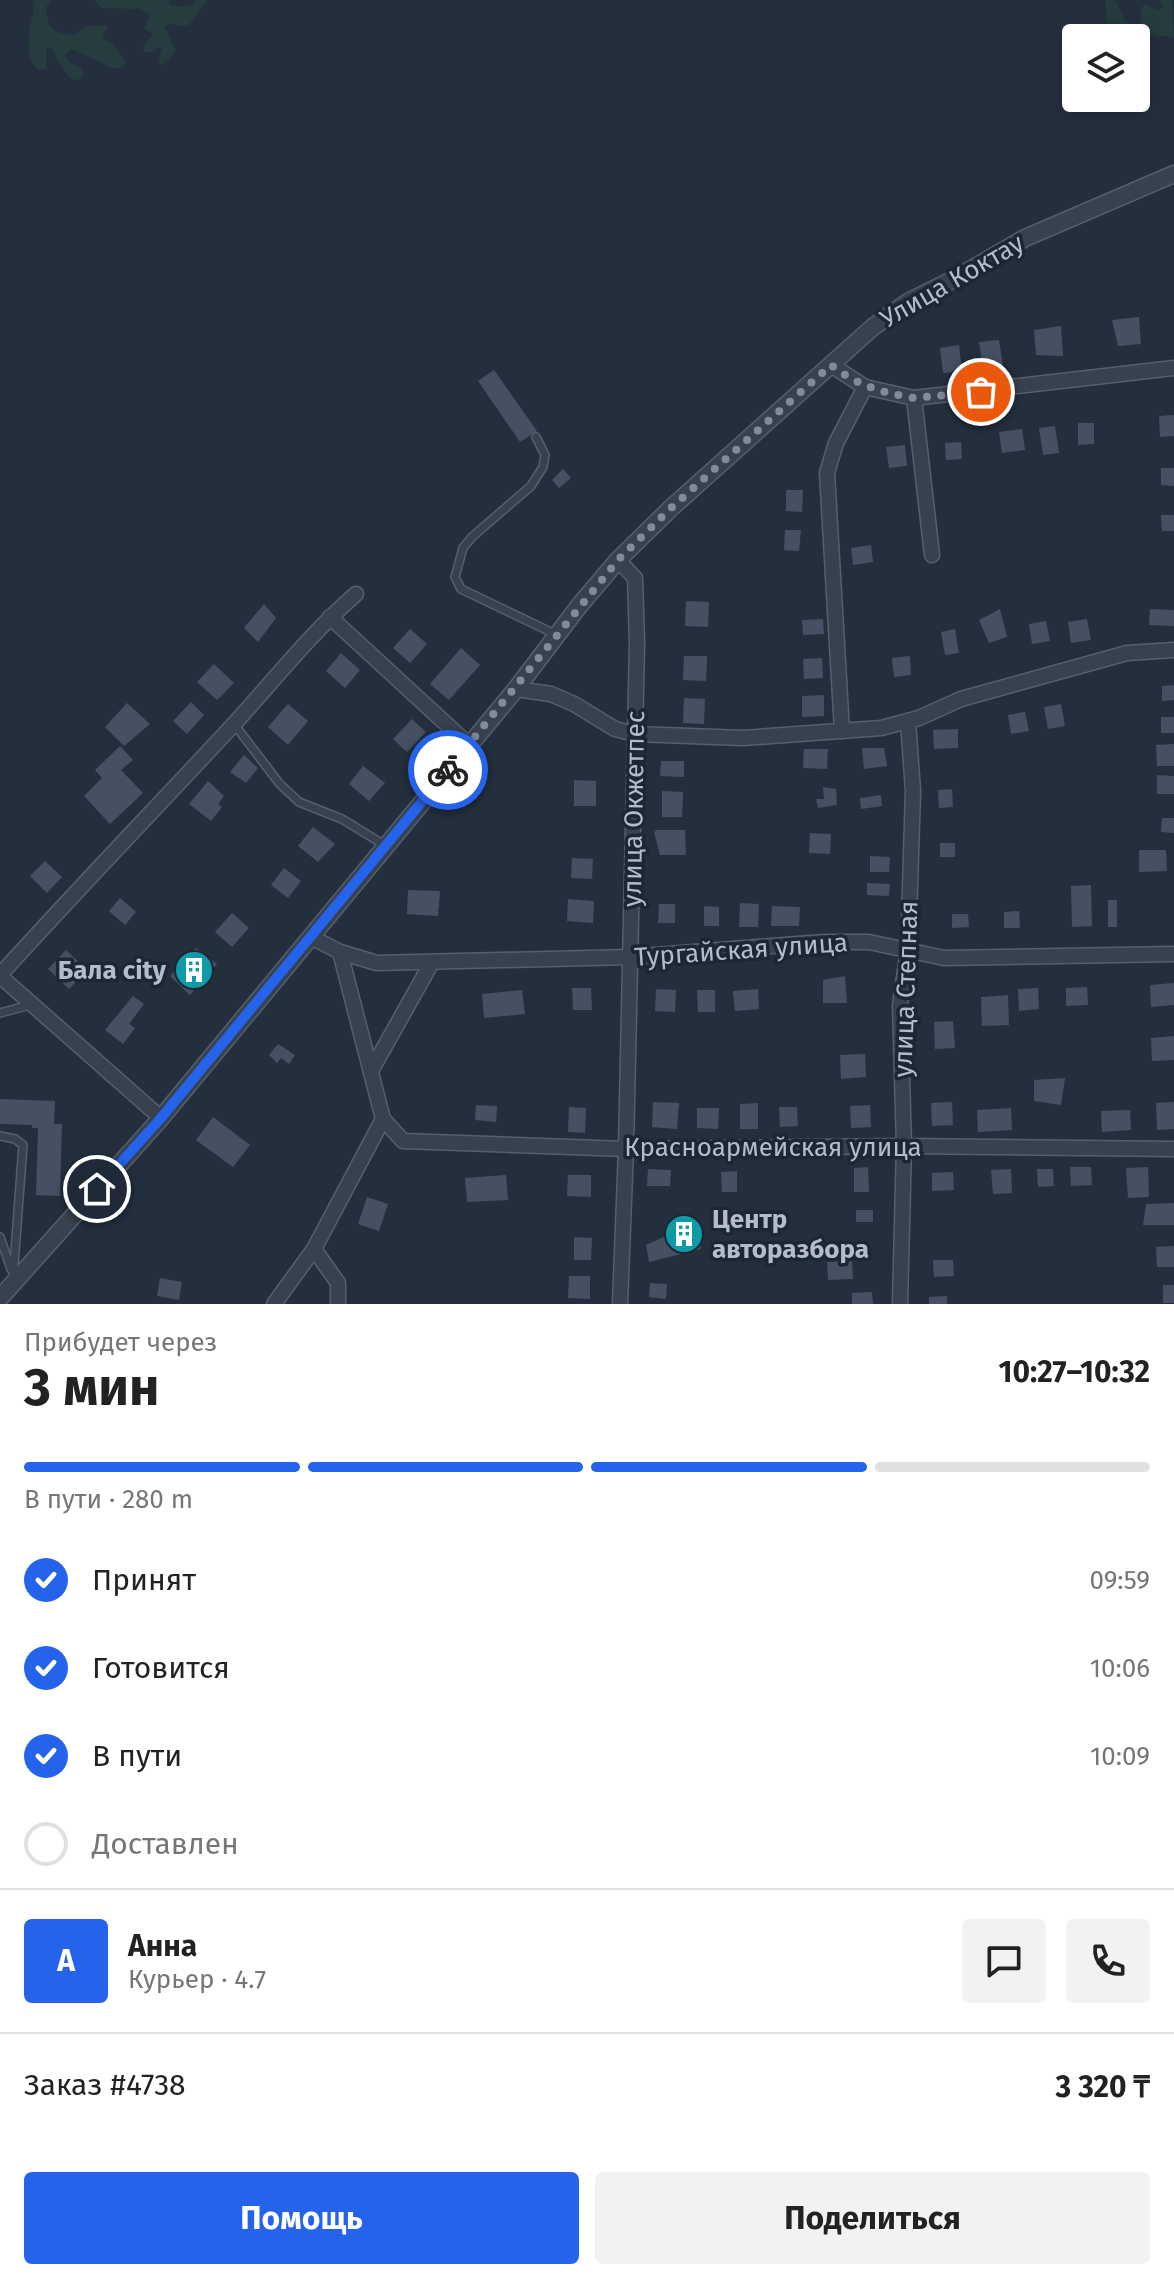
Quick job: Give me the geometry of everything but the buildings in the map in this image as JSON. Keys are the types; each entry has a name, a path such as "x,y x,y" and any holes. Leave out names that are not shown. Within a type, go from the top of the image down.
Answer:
{"street":[{"name":"Улица Коктау","path":"0,1298 13,1279 161,1118 516,689 618,560 671,508 873,327 908,302 1025,238 1174,174"},
{"path":"831,365 865,387 914,398 1174,368"},
{"path":"842,731 827,473 836,443 865,387"},
{"path":"914,398 932,555"},
{"name":"улица Окжетпес","path":"618,560 635,578 637,594 620,1304"},
{"path":"161,1118 0,975 330,617 356,594"},
{"path":"330,617 469,745"},
{"path":"516,689 551,694 615,729 635,734 743,738 881,728 908,721 961,699 1127,653 1174,650"},
{"name":"улица Степная","path":"900,1304 904,1146 900,1005 908,950 913,791 908,721"},
{"name":"Тургайская улица","path":"311,937 340,952 377,963 630,957 824,942 869,942 944,958 1174,954"},
{"path":"274,1304 314,1249 383,1119 340,952"},
{"path":"371,1071 432,962"},
{"name":"Красноармейская улица","path":"383,1119 403,1141 626,1149 904,1146 1174,1149"},
{"path":"314,1249 338,1283 338,1304"}],"lane":[{"path":"536,437 545,455 537,478 472,537 463,548 455,577 461,589 557,635"},
{"path":"234,724 279,783 299,802 342,819 386,846"},
{"path":"0,1013 32,1004"},
{"path":"0,1136 15,1139 23,1145 13,1279"},
{"path":"0,1237 13,1279"},
{"path":"0,1261 9,1263"}],"green space":[{"path":"35,0 51,0 46,8 47,16 50,26 56,31 74,35 87,26 108,26 102,38 114,44 126,63 114,69 72,49 65,54 68,61 80,67 84,74 79,80 71,79 52,49 46,46 46,69 38,70 29,45"},
{"path":"94,0 169,0 169,4 183,7 193,5 195,0 207,0 189,25 173,23 164,26 175,49 170,59 162,65 158,62 162,47 149,53 143,51 143,45 154,34 144,29 150,15 140,9 102,8"},
{"path":"1106,0 1115,0 1126,22 1131,24 1108,24"},
{"path":"1160,0 1172,0 1174,37 1150,35 1150,24 1136,24 1141,22 1141,8 1146,4 1157,10 1163,7"}],"way so far":[{"path":"448,770 618,560 671,508 831,365 845,377 865,387 904,397 981,392"}],"place":[{"name":"Бала city","path":"194,970"},
{"name":"Центр авторазбора","path":"684,1234"}],"route":[{"path":"97,1189 161,1118 448,770"}]}
